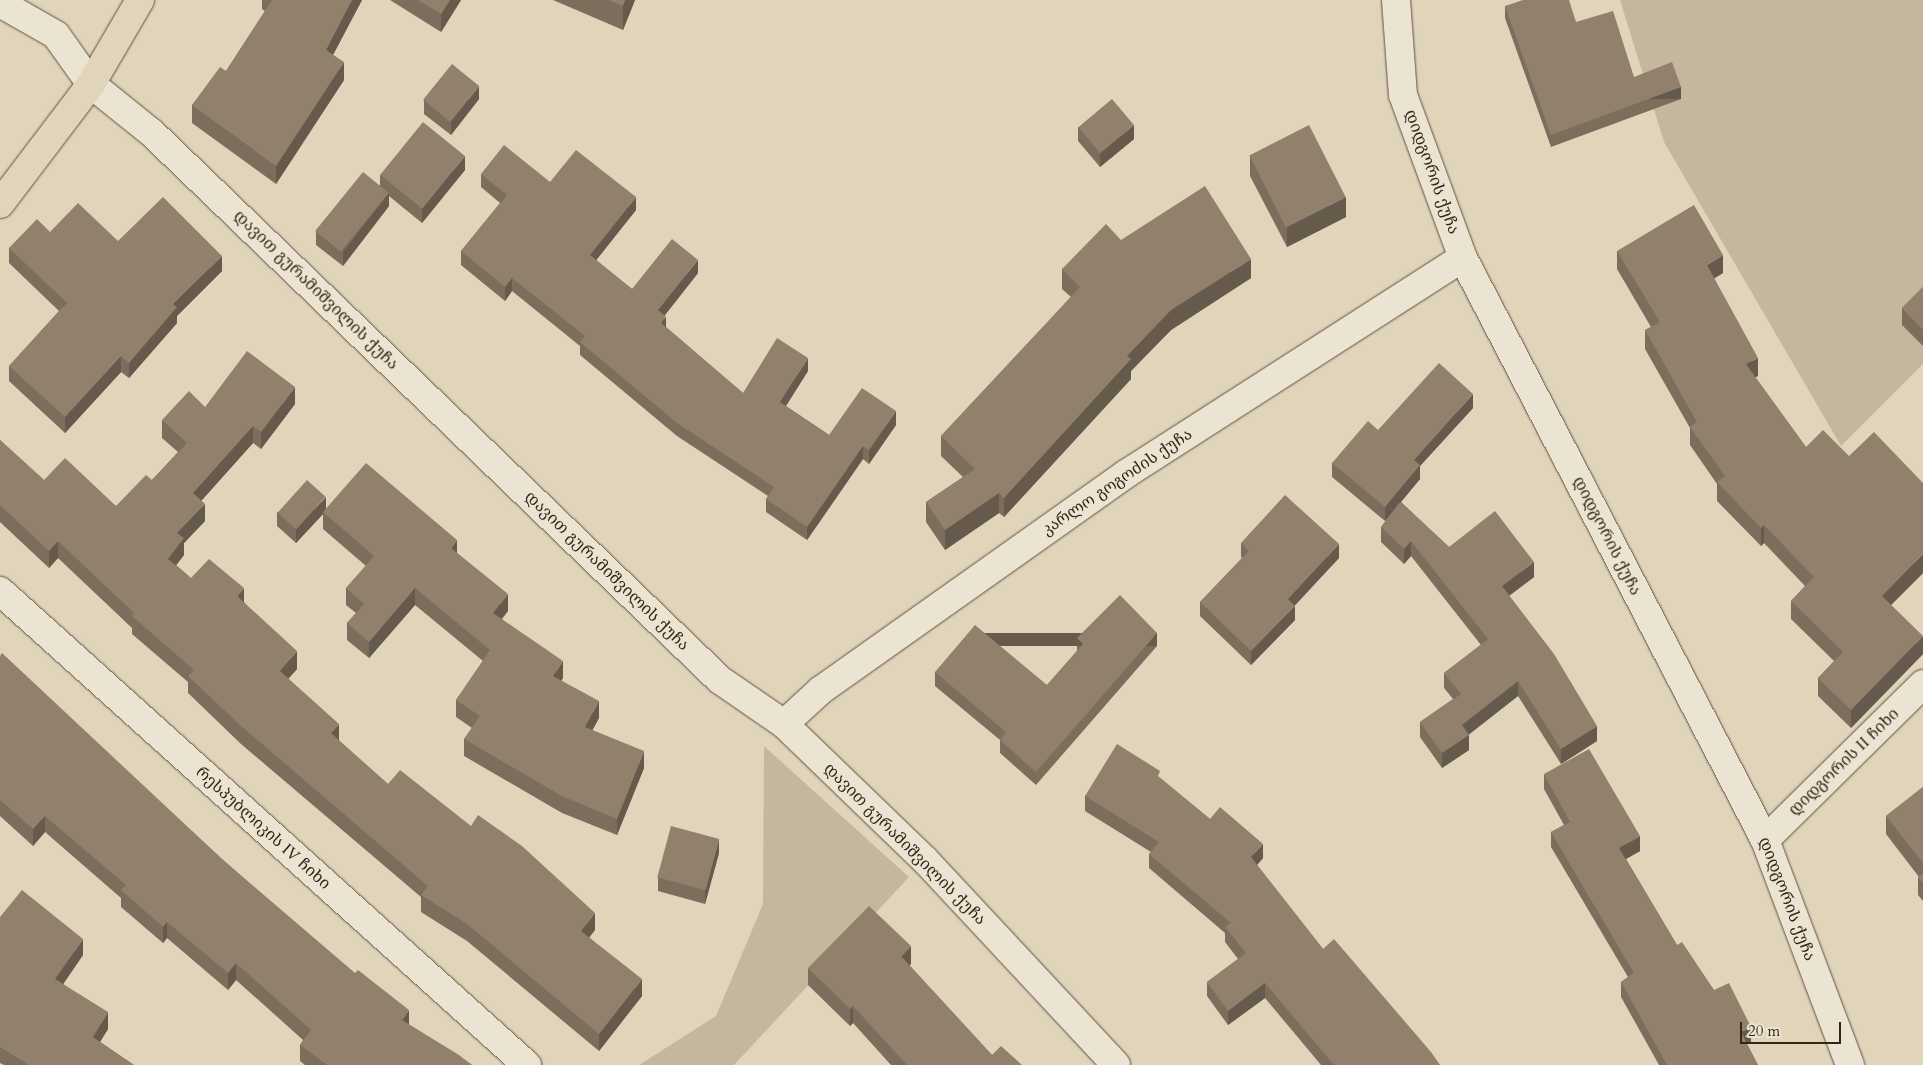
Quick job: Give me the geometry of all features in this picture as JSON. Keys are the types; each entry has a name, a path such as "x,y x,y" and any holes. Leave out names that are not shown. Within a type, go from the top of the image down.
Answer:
{"main road":[{"path":"0,204 91,84 140,0"}],"street":[{"name":"დიდგორის ქუჩა","path":"1396,0 1403,95 1463,258 1764,840 1850,1065"},
{"name":"დავით გურამიშვილის ქუჩა","path":"0,3 56,35 91,84 152,132 720,680 784,724 925,860 1116,1065"},
{"name":"კარლო გოგოძის ქუჩა","path":"784,724 821,690 1126,474 1463,258"},
{"name":"რესპუბლიკის IV ჩიხი","path":"0,590 527,1065"},
{"name":"დიდგორის II ჩიხი","path":"1764,840 1923,684"}],"shaded area":[{"path":"1620,0 1923,0 1923,364 1841,446 1664,142"},
{"path":"764,746 909,877 734,1065 639,1065 716,1016 763,904"}],"building":[{"path":"272,0 352,0 326,50 344,62 276,166 192,105 220,67 226,71"},
{"path":"418,0 450,0 441,14"},
{"path":"608,0 625,0 623,6"},
{"path":"1523,0 1569,0 1576,22 1613,11 1634,77 1672,62 1681,87 1551,135 1505,6"},
{"path":"452,64 479,86 450,122 423,100"},
{"path":"1112,99 1134,125 1100,153 1078,127"},
{"path":"423,122 465,156 422,209 380,175"},
{"path":"1309,125 1346,197 1286,228 1249,155"},
{"path":"504,145 550,182 576,150 636,197 590,255 632,289 672,239 698,260 658,310 666,317 661,323 743,393 777,338 808,358 780,402 829,435 862,388 896,411 869,450 863,446 807,527 766,499 774,487 677,423 580,342 585,336 512,278 505,287 461,251 507,195 481,174"},
{"path":"363,172 389,193 341,252 315,231"},
{"path":"1205,186 1251,259 1171,310 1127,356 1131,359 1004,498 999,493 945,530 926,502 975,469 941,436 1080,287 1062,269 1106,224 1121,240"},
{"path":"163,197 222,256 173,304 177,307 129,363 121,356 65,417 9,366 67,303 9,248 37,219 50,232 78,203 118,241"},
{"path":"1694,205 1723,255 1707,265 1758,358 1746,364 1806,447 1823,430 1849,456 1874,432 1923,483 1923,554 1882,596 1923,636 1851,710 1818,678 1843,652 1791,601 1814,577 1764,525 1761,528 1717,482 1725,476 1690,427 1697,422 1645,330 1660,322 1617,251"},
{"path":"1923,287 1923,330 1902,308"},
{"path":"247,351 295,387 261,432 253,426 193,493 205,504 177,533 184,538 168,559 191,578 209,559 244,588 237,596 297,651 280,671 339,724 331,733 388,784 400,770 471,826 478,815 522,846 595,913 581,931 642,979 599,1034 467,924 421,895 428,886 241,726 188,676 194,670 132,616 134,613 58,541 49,551 0,505 0,440 44,480 65,458 116,506 146,475 152,480 187,443 162,420 189,391 205,407"},
{"path":"1439,363 1473,394 1414,460 1420,465 1385,507 1332,463 1368,421 1378,430"},
{"path":"366,463 457,540 451,548 508,594 493,613 563,661 553,676 599,701 585,727 644,751 617,819 562,796 464,739 480,716 456,700 490,650 415,588 369,642 347,623 364,604 346,588 374,556 323,512"},
{"path":"307,480 326,497 296,529 278,513"},
{"path":"1285,495 1339,544 1288,599 1295,606 1251,651 1200,602 1249,551 1241,543"},
{"path":"1400,502 1449,547 1495,511 1534,562 1502,586 1554,654 1597,726 1561,749 1518,681 1462,725 1469,735 1442,753 1420,722 1461,694 1444,673 1488,639 1411,541 1404,549 1381,527"},
{"path":"1120,595 1157,633 1036,772 1000,740 1006,732 935,672 975,625 1047,685 1083,644 1077,638"},
{"path":"2,653 222,859 355,973 358,970 409,1010 402,1020 472,1065 327,1065 300,1045 311,1030 236,963 228,973 167,922 163,927 121,890 126,885 45,816 33,829 0,800 0,656"},
{"path":"1117,744 1160,771 1158,776 1210,819 1220,807 1263,844 1251,857 1323,949 1334,939 1440,1065 1334,1065 1265,983 1228,1011 1207,982 1246,953 1225,927 1231,923 1149,854 1159,842 1085,796"},
{"path":"1589,749 1640,836 1619,848 1677,945 1682,942 1714,990 1729,983 1751,1027 1741,1032 1758,1065 1667,1065 1621,982 1634,973 1551,832 1570,822 1544,774"},
{"path":"1923,787 1923,863 1886,816"},
{"path":"671,826 719,839 706,890 657,877"},
{"path":"1923,874 1923,883 1918,877"},
{"path":"22,890 83,939 55,979 108,1012 93,1037 134,1065 29,1065 0,1047 0,917"},
{"path":"869,906 911,946 901,956 992,1055 1001,1046 1022,1065 907,1065 853,1006 850,1009 808,968"}]}
